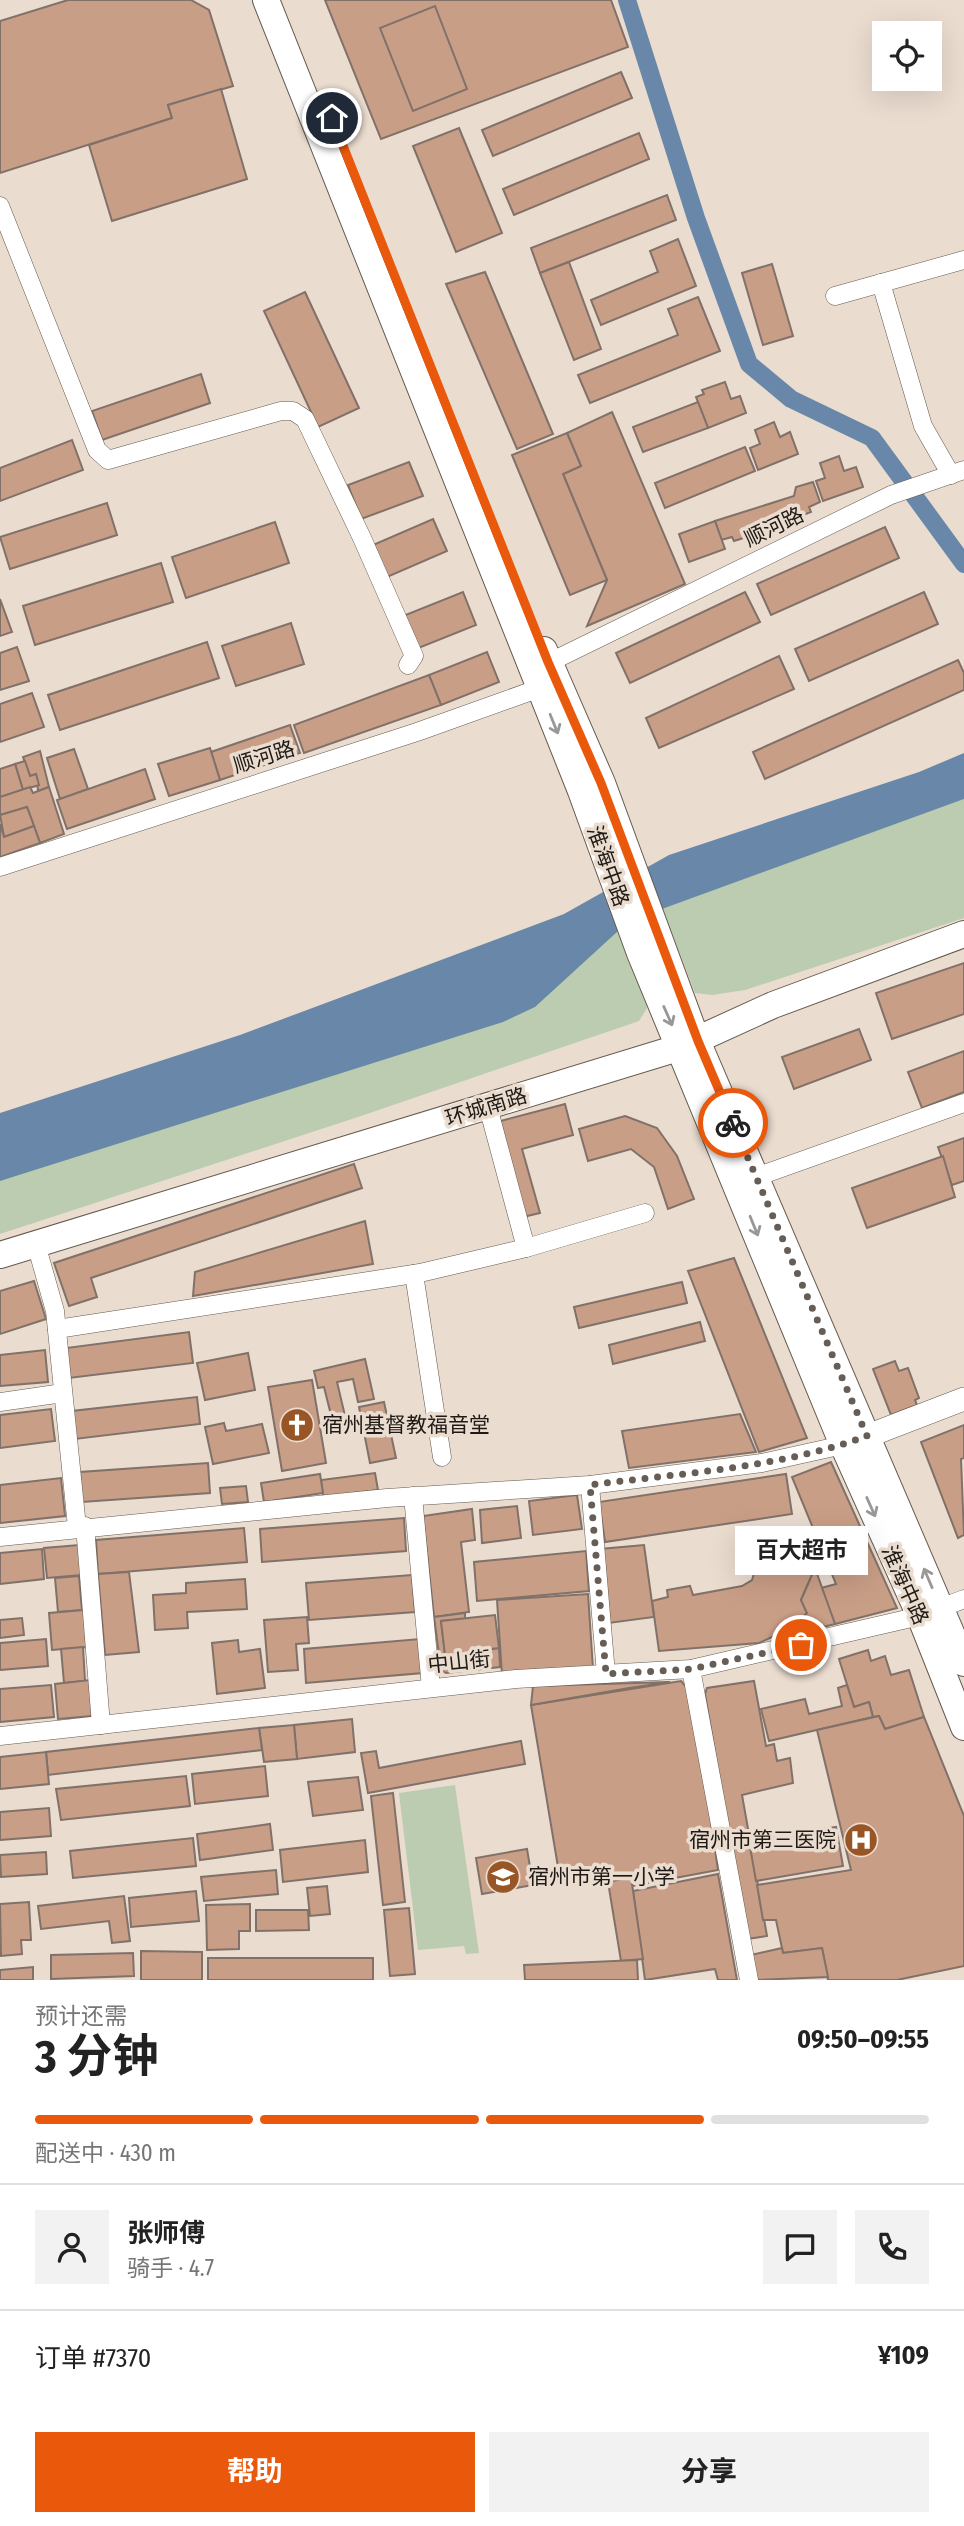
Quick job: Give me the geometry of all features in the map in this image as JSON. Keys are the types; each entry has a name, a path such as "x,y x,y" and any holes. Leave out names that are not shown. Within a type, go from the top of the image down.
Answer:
{"main road":[{"name":"淮海中路","path":"266,0 622,871 652,953 855,1441 942,1608 964,1663"},
{"name":"淮海中路","path":"285,0 540,673"},
{"name":"环城南路","path":"0,1255 690,1044 773,1005 964,934"},
{"name":"淮海中路","path":"690,1044 756,1177 855,1441"},
{"name":"淮海中路","path":"942,1608 964,1727"}],"street":[{"path":"0,206 97,450 108,460 281,411 293,411 299,415 304,419 367,550 414,656 408,665"},
{"path":"835,296 964,260"},
{"path":"881,283 922,426 953,474"},
{"name":"顺河路","path":"0,867 417,732 540,673 891,495 953,474"},
{"path":"756,1177 964,1103"},
{"path":"488,1107 526,1248"},
{"path":"57,1329 414,1273 526,1248 645,1213"},
{"path":"36,1244 55,1311 101,1725"},
{"path":"414,1273 442,1457"},
{"path":"0,1402 63,1393"},
{"path":"0,1537 413,1496 590,1485 762,1463 855,1441 964,1399"},
{"path":"590,1485 606,1674"},
{"path":"413,1496 431,1688"},
{"name":"中山街","path":"0,1736 431,1688 691,1669 942,1608"},
{"path":"691,1669 748,1980"}],"green space":[{"path":"964,799 964,918 745,990 712,995 695,993 662,907"},
{"path":"616,927 644,982 647,1008 639,1021 358,1117 0,1234 0,1173"},
{"path":"455,1785 479,1953 466,1954 464,1946 418,1950 399,1793"}],"water":[{"path":"964,753 964,799 629,921 535,1007 503,1022 0,1181 0,1113 240,1035 564,914 669,855 919,772"}],"building":[{"path":"68,0 191,0 209,10 233,86 168,105 172,118 0,173 0,21"},
{"path":"325,0 611,0 628,47 381,139"},
{"path":"435,6 467,89 413,111 380,28"},
{"path":"621,72 632,98 493,156 482,130"},
{"path":"221,89 247,179 112,221 89,145 172,118 168,105"},
{"path":"459,128 502,233 456,252 413,146"},
{"path":"639,133 649,159 514,215 503,189"},
{"path":"667,195 676,220 540,273 531,248"},
{"path":"678,239 696,286 601,325 591,300 658,272 650,251"},
{"path":"569,262 601,349 574,360 540,273"},
{"path":"772,264 793,336 763,345 742,273"},
{"path":"485,272 553,434 517,449 446,284"},
{"path":"305,292 359,408 318,427 264,311"},
{"path":"698,297 720,351 590,403 578,375 678,335 668,309"},
{"path":"201,374 210,403 102,440 92,411"},
{"path":"725,382 731,399 740,396 746,413 708,428 696,397 704,394 702,390"},
{"path":"698,402 708,428 643,452 633,427"},
{"path":"612,412 685,584 587,626 607,580 563,474 581,466 567,433"},
{"path":"774,422 780,437 790,432 798,454 758,470 750,448 760,444 755,430"},
{"path":"567,433 581,466 563,474 607,580 570,595 512,455"},
{"path":"72,440 83,470 0,501 0,468"},
{"path":"745,447 755,471 665,508 655,483"},
{"path":"839,456 844,471 856,467 863,487 823,501 816,481 825,478 820,463"},
{"path":"409,462 423,496 361,519 348,485"},
{"path":"813,482 820,502 809,507 811,512 793,519 791,514 778,518 780,524 764,530 762,525 748,530 750,536 734,541 732,537 721,540 715,521 794,496 796,487"},
{"path":"107,503 117,535 10,569 0,537"},
{"path":"433,519 447,551 387,577 373,545"},
{"path":"715,521 725,549 689,562 679,534"},
{"path":"275,522 289,563 186,598 172,557"},
{"path":"885,527 899,558 771,615 757,584"},
{"path":"161,563 173,602 35,645 23,606"},
{"path":"463,592 476,625 416,649 403,616"},
{"path":"745,592 760,622 630,683 616,653"},
{"path":"924,592 938,624 809,681 795,649"},
{"path":"0,599 12,632 0,636"},
{"path":"291,623 304,664 236,686 222,646"},
{"path":"207,642 219,678 60,730 48,695"},
{"path":"17,647 29,681 0,690 0,653"},
{"path":"487,652 499,682 441,705 429,675"},
{"path":"779,656 794,689 659,748 646,718"},
{"path":"958,660 964,673 964,690 765,779 753,752"},
{"path":"429,675 441,705 304,753 294,725"},
{"path":"32,693 44,727 0,742 0,704"},
{"path":"290,725 300,753 220,780 211,752"},
{"path":"210,748 220,780 169,796 158,764"},
{"path":"74,749 88,789 60,799 47,758"},
{"path":"40,751 49,787 38,791 36,774 30,776 23,757"},
{"path":"25,761 30,776 36,774 39,785 23,790 15,764"},
{"path":"15,764 23,790 0,797 0,769"},
{"path":"145,769 155,799 67,829 57,800"},
{"path":"30,787 33,793 49,787 64,834 40,843 27,807 0,815 0,797"},
{"path":"27,807 34,826 4,837 0,815"},
{"path":"0,824 4,837 34,826 40,843 0,857"},
{"path":"964,963 964,1014 892,1039 876,993"},
{"path":"859,1029 871,1060 794,1089 782,1057"},
{"path":"964,1051 964,1092 922,1108 908,1072"},
{"path":"565,1104 573,1135 522,1149 540,1213 523,1217 497,1122"},
{"path":"625,1116 657,1128 677,1156 694,1199 668,1209 654,1167 631,1149 588,1161 579,1129"},
{"path":"964,1138 964,1181 952,1185 938,1147"},
{"path":"943,1156 955,1197 867,1228 852,1188"},
{"path":"354,1164 362,1188 91,1278 97,1297 69,1306 54,1263"},
{"path":"365,1221 373,1264 193,1296 195,1272"},
{"path":"734,1258 807,1438 759,1452 688,1271"},
{"path":"34,1281 46,1319 0,1334 0,1291"},
{"path":"682,1282 687,1303 579,1328 574,1307"},
{"path":"700,1322 705,1341 613,1364 609,1345"},
{"path":"189,1332 193,1363 69,1378 66,1348"},
{"path":"45,1350 48,1382 0,1386 0,1355"},
{"path":"248,1353 255,1390 205,1400 197,1363"},
{"path":"365,1359 374,1399 358,1402 353,1379 337,1382 346,1420 333,1423 324,1387 318,1388 314,1371"},
{"path":"895,1361 899,1371 908,1368 919,1398 915,1400 917,1405 891,1415 873,1369"},
{"name":"宿州基督教福音堂","path":"312,1380 326,1463 282,1471 268,1387"},
{"path":"197,1397 200,1424 75,1439 72,1411"},
{"path":"384,1402 396,1458 370,1463 359,1407"},
{"path":"51,1409 55,1441 0,1448 0,1415"},
{"path":"740,1414 756,1452 629,1468 622,1431"},
{"path":"224,1423 226,1431 262,1424 269,1453 213,1464 205,1427"},
{"path":"964,1425 964,1458 961,1459 964,1535 958,1538 921,1442"},
{"path":"831,1462 897,1608 835,1624 821,1588 836,1584 792,1477"},
{"path":"208,1463 210,1493 82,1502 80,1472"},
{"path":"375,1473 378,1490 323,1497 321,1480"},
{"path":"320,1474 323,1493 264,1502 261,1483"},
{"path":"786,1474 792,1514 605,1542 599,1502"},
{"path":"61,1478 65,1516 0,1523 0,1485"},
{"path":"246,1486 248,1502 222,1504 220,1488"},
{"path":"577,1495 582,1529 533,1535 529,1501"},
{"path":"517,1506 521,1538 482,1543 480,1510"},
{"path":"472,1509 475,1540 461,1542 469,1612 434,1617 423,1516"},
{"path":"404,1518 406,1551 262,1562 260,1529"},
{"path":"244,1528 247,1562 98,1574 96,1540"},
{"path":"804,1540 815,1568 801,1600 807,1613 796,1626 786,1627 781,1633 759,1643 659,1651 652,1601 668,1597 667,1590 690,1586 693,1595 742,1586 752,1580 761,1550"},
{"path":"79,1545 82,1575 47,1578 44,1548"},
{"path":"644,1545 654,1617 609,1623 600,1549"},
{"path":"42,1549 44,1579 0,1584 0,1553"},
{"path":"586,1551 589,1591 477,1601 474,1562"},
{"path":"815,1568 835,1624 787,1636 781,1633 786,1627 796,1626 807,1613 801,1600"},
{"path":"129,1572 139,1652 105,1655 98,1574"},
{"path":"412,1575 415,1612 309,1620 306,1583"},
{"path":"79,1576 82,1610 58,1612 55,1578"},
{"path":"245,1579 247,1609 187,1612 188,1628 155,1630 153,1595 186,1593 186,1583"},
{"path":"588,1594 593,1669 502,1675 497,1600"},
{"path":"84,1610 88,1647 52,1650 49,1613"},
{"path":"465,1613 465,1619 441,1621 445,1655 499,1648 500,1667 446,1673 441,1670 434,1617"},
{"path":"495,1615 499,1648 445,1655 441,1621"},
{"path":"307,1617 309,1643 296,1644 298,1670 268,1672 264,1620"},
{"path":"22,1618 24,1635 0,1638 0,1620"},
{"path":"46,1639 48,1666 0,1670 0,1643"},
{"path":"420,1639 423,1673 306,1683 304,1649"},
{"path":"238,1640 239,1652 260,1649 265,1688 217,1694 212,1643"},
{"path":"83,1647 85,1681 64,1683 61,1649"},
{"path":"868,1650 871,1661 885,1656 891,1675 909,1670 924,1717 885,1729 879,1716 873,1717 869,1702 854,1707 839,1659"},
{"path":"90,1680 92,1716 58,1719 55,1684"},
{"path":"681,1681 689,1690 695,1707 718,1870 632,1886 630,1874 561,1885 531,1705"},
{"path":"754,1681 766,1746 774,1744 777,1761 790,1758 793,1783 742,1795 767,1936 747,1939 705,1694 707,1688"},
{"path":"670,1682 629,1688 531,1705 533,1686"},
{"path":"51,1685 54,1717 0,1722 0,1689"},
{"path":"847,1685 854,1707 869,1702 873,1717 769,1741 761,1709 805,1699 809,1714 842,1706 838,1688"},
{"path":"879,1716 885,1729 924,1717 964,1816 964,1966 897,1980 828,1980 822,1948 783,1953 776,1920 763,1920 757,1885 851,1870 817,1730"},
{"path":"352,1719 355,1752 297,1759 294,1725"},
{"path":"294,1725 297,1759 264,1762 259,1728"},
{"path":"259,1728 262,1750 48,1775 46,1752"},
{"path":"521,1741 525,1764 368,1793 361,1753 376,1751 379,1768"},
{"path":"46,1752 49,1784 0,1789 0,1757"},
{"path":"265,1766 268,1796 195,1804 192,1774"},
{"path":"186,1776 190,1806 61,1820 56,1789"},
{"path":"358,1777 363,1810 313,1816 308,1782"},
{"path":"393,1793 405,1902 383,1905 371,1796"},
{"path":"49,1808 51,1836 0,1840 0,1812"},
{"path":"270,1824 273,1850 200,1860 197,1834"},
{"path":"836,1827 843,1866 756,1881 749,1841"},
{"path":"193,1838 196,1866 73,1878 70,1851"},
{"path":"365,1840 368,1872 283,1882 280,1850"},
{"path":"527,1849 533,1885 482,1894 476,1858"},
{"path":"46,1852 47,1874 1,1877 0,1855"},
{"path":"276,1870 278,1894 204,1901 201,1877"},
{"path":"718,1874 737,1980 718,1980 715,1969 645,1980 633,1891"},
{"path":"631,1877 643,1959 621,1961 608,1882"},
{"path":"327,1886 330,1914 310,1916 307,1888"},
{"path":"196,1891 199,1921 131,1927 129,1898"},
{"path":"124,1896 130,1941 112,1943 109,1921 41,1929 38,1906"},
{"path":"29,1902 31,1940 21,1940 22,1954 1,1956 0,1904"},
{"path":"250,1904 250,1931 239,1931 239,1949 207,1950 206,1905"},
{"path":"409,1908 415,1974 390,1976 384,1910"},
{"path":"256,1910 308,1910 309,1930 256,1931"},
{"path":"782,1948 783,1953 822,1948 828,1977 756,1980 751,1955"},
{"path":"141,1951 202,1952 202,1980 141,1980"},
{"path":"133,1953 134,1976 51,1979 51,1955"},
{"path":"208,1958 373,1958 373,1980 208,1980"},
{"path":"637,1960 638,1980 525,1980 524,1965"},
{"path":"33,1967 33,1980 0,1980 0,1970"}],"waterway":[{"path":"627,0 696,218 749,364 791,399 872,438 964,564"}],"way so far":[{"path":"733,1123 867,1436 843,1445 762,1463 590,1485 606,1674 691,1669 801,1645"}],"place":[{"name":"宿州基督教福音堂","path":"297,1425"},
{"name":"百大超市","path":"801,1645"},
{"name":"宿州市第三医院","path":"861,1840"},
{"name":"宿州市第一小学","path":"503,1877"}],"route":[{"path":"332,118 548,662 601,783 698,1041 733,1123"}]}
